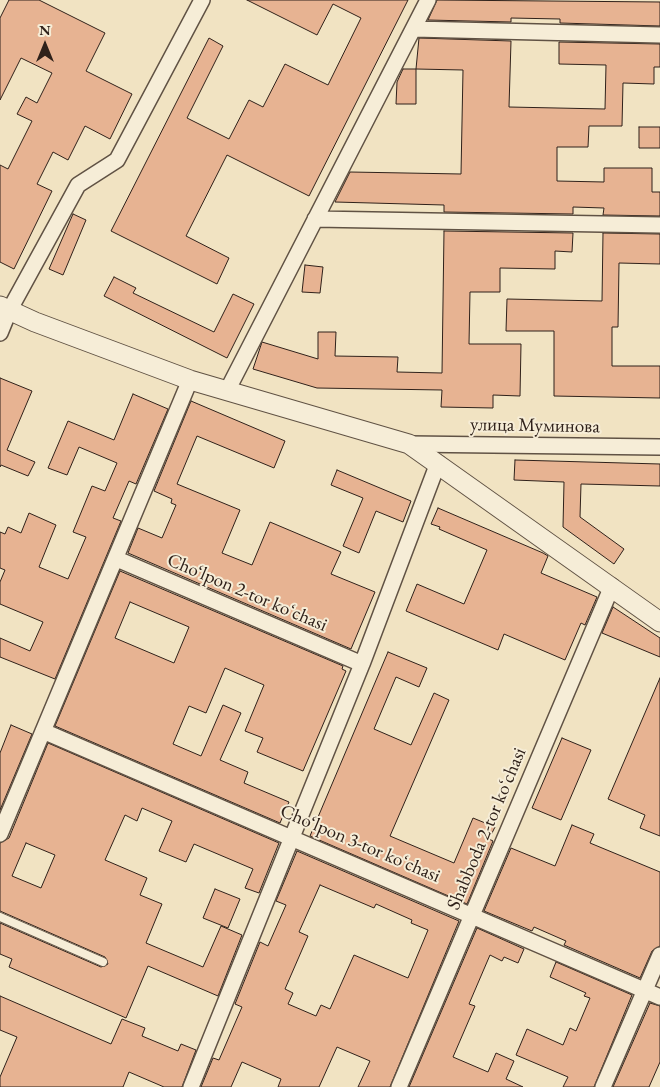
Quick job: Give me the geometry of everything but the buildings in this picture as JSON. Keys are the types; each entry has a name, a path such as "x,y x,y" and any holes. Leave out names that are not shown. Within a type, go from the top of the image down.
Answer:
{"street":[{"path":"0,333 5,308 78,184 97,170 117,160 202,0"},
{"path":"227,392 428,0"},
{"path":"414,29 660,35"},
{"path":"315,219 660,225"},
{"path":"5,308 190,380 409,444 612,586 660,622"},
{"path":"0,834 117,559 190,380"},
{"name":"улица Муминова","path":"409,444 660,447"},
{"path":"191,1087 362,664 438,463"},
{"name":"Cho‘lpon 2-tor koʻchasi","path":"117,559 362,664"},
{"name":"Shabboda 2-tor koʻchasi","path":"399,1087 612,586"},
{"name":"Cho‘lpon 3-tor koʻchasi","path":"43,731 472,914 660,997"},
{"path":"603,1087 660,955"}],"lane":[{"path":"0,917 103,962"}]}
